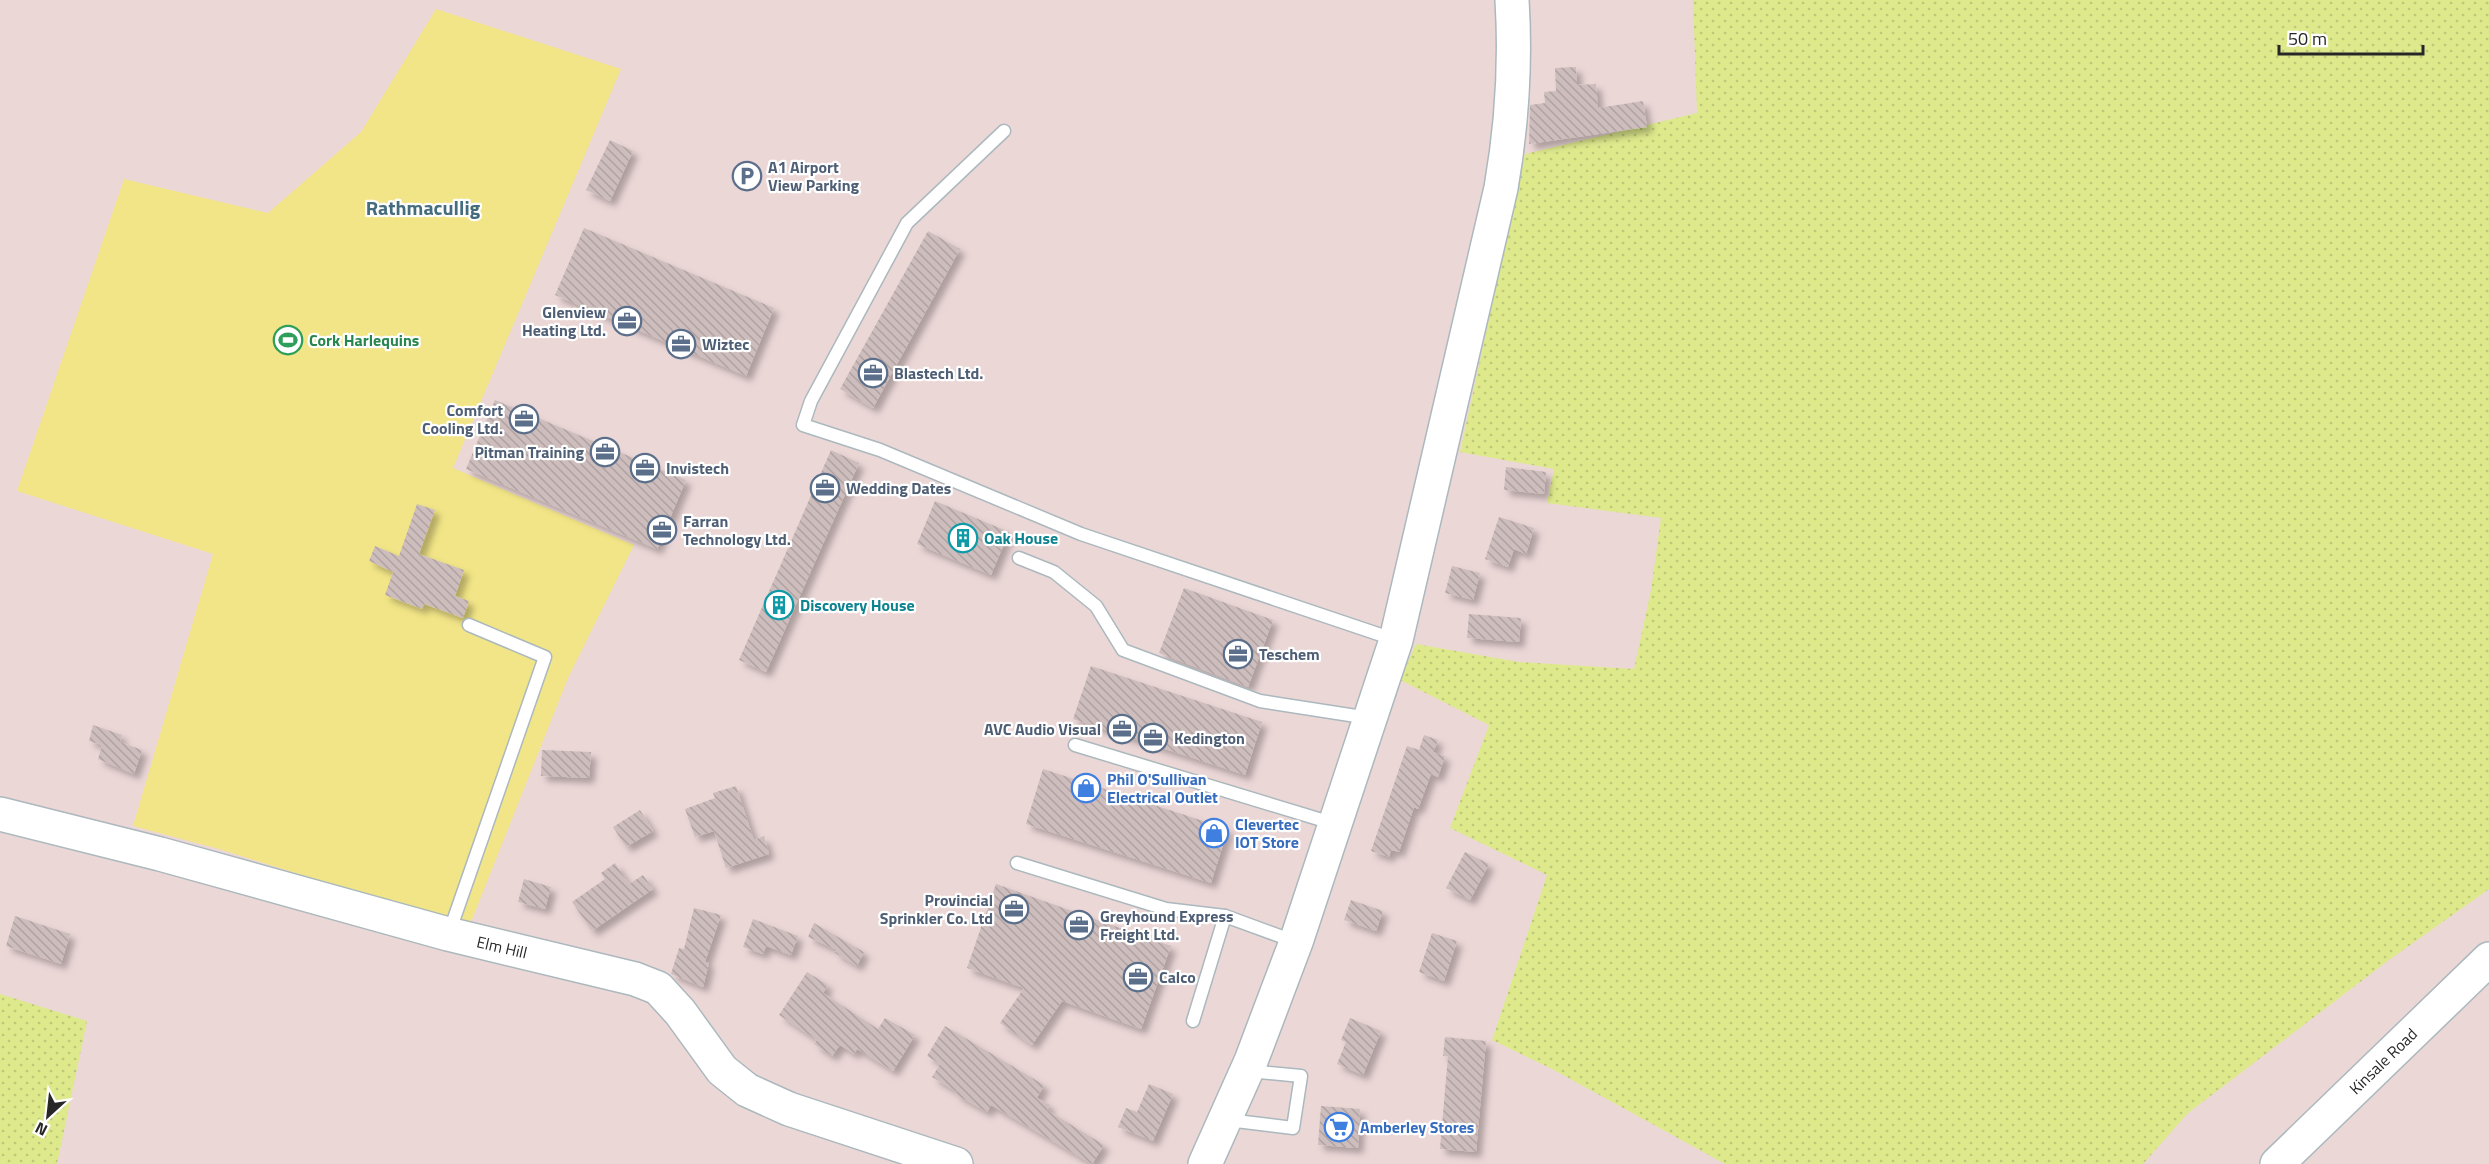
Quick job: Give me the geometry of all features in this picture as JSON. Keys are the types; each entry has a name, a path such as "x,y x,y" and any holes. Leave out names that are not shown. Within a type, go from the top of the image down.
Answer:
{"street":[{"path":"1205,1164 1227,1120 1296,942 1396,640 1501,188 1512,126 1515,51 1512,0"},
{"name":"Elm Hill","path":"0,814 160,854 448,934 635,978 658,988 680,1012 722,1070 747,1090 789,1110 956,1164"},
{"name":"Kinsale Road","path":"2277,1164 2489,959"}],"lane":[{"path":"1004,131 907,223 811,401 803,425 880,450 1080,534 1396,640"},
{"path":"1019,558 1054,572 1096,606 1123,650 1260,701 1369,718"},
{"path":"448,934 544,657 469,625"},
{"path":"1075,746 1335,824"},
{"path":"1017,863 1166,909 1226,916 1296,942"},
{"path":"1193,1021 1226,916"},
{"path":"1227,1120 1293,1128 1301,1076 1247,1071"}],"green space":[{"path":"1693,0 2489,0 2489,889 2389,960 2188,1113 2143,1164 1725,1164 1552,1069 1492,1040 1547,875 1450,828 1489,725 1400,680 1416,644 1519,662 1634,669 1651,590 1661,518 1547,503 1554,469 1460,452 1525,154 1697,113"},
{"path":"0,994 87,1021 57,1164 0,1164"}],"shaded area":[{"name":"Cork Harlequins","path":"436,9 621,69 453,468 634,545 568,678 471,922 431,916 219,849 133,826 213,554 17,491 124,179 268,213 361,132"}],"building":[{"path":"1576,67 1577,85 1596,84 1598,108 1643,101 1647,127 1529,144 1530,105 1545,103 1544,92 1556,91 1555,68"},
{"path":"610,140 633,151 610,201 586,190"},
{"path":"584,228 774,308 746,376 555,295"},
{"path":"928,231 960,249 873,408 840,389"},
{"path":"495,400 686,480 657,549 466,469"},
{"path":"831,450 859,463 766,672 739,660"},
{"path":"1506,467 1546,472 1544,494 1504,490"},
{"name":"Oak House","path":"935,501 1009,532 991,575 917,544"},
{"path":"417,504 435,510 419,554 464,570 455,596 469,601 463,618 424,604 422,609 385,595 393,572 369,561 375,546 399,556"},
{"path":"1499,517 1534,528 1526,554 1514,549 1508,567 1485,559"},
{"path":"1452,566 1480,573 1473,600 1445,593"},
{"path":"1184,588 1273,620 1248,687 1159,653"},
{"path":"1469,614 1521,618 1519,642 1467,638"},
{"path":"1091,666 1262,722 1245,775 1073,719"},
{"path":"93,725 122,735 120,742 142,750 134,774 98,759 102,745 89,741"},
{"path":"1424,735 1438,740 1433,752 1445,756 1438,777 1431,774 1418,809 1414,807 1399,852 1391,850 1389,857 1371,851 1407,746 1419,750"},
{"path":"542,750 591,752 589,778 541,776"},
{"path":"1043,769 1228,829 1211,883 1026,824"},
{"path":"736,786 754,840 764,836 769,854 726,868 714,831 695,837 685,809 715,798 713,793"},
{"path":"640,810 653,831 626,847 613,827"},
{"path":"1465,852 1489,864 1470,900 1446,888"},
{"path":"615,863 629,884 643,875 653,889 592,931 572,902 605,879 601,873"},
{"path":"524,879 551,887 545,909 518,902"},
{"path":"996,884 1171,946 1141,1029 1062,1001 1032,1045 1000,1023 1024,988 967,968"},
{"path":"1351,900 1383,911 1376,931 1344,920"},
{"path":"694,908 721,915 705,962 709,963 703,987 671,974 679,948 684,949"},
{"path":"15,916 70,934 61,964 6,946"},
{"path":"753,919 798,936 791,955 766,946 763,954 743,947"},
{"path":"814,923 864,952 857,966 835,953 837,950 808,937"},
{"path":"1432,933 1457,941 1444,981 1419,972"},
{"path":"807,972 828,985 823,993 878,1029 885,1018 915,1035 893,1071 857,1049 854,1054 840,1045 832,1056 814,1044 817,1040 779,1015"},
{"path":"1350,1018 1381,1031 1363,1075 1337,1064 1346,1042 1341,1040"},
{"path":"945,1026 1044,1085 1037,1098 1050,1105 1047,1110 1104,1145 1092,1164 991,1105 987,1112 955,1094 957,1092 932,1077 940,1064 927,1056"},
{"path":"1445,1037 1486,1041 1476,1152 1440,1149 1448,1056 1443,1056"},
{"path":"1149,1084 1173,1094 1153,1141 1118,1127 1126,1108 1137,1112"},
{"name":"Amberley Stores","path":"1321,1106 1360,1109 1358,1148 1318,1145"}],"place":[{"name":"A1 Airport View Parking","path":"747,176"},
{"name":"Glenview Heating Ltd.","path":"627,321"},
{"name":"Cork Harlequins","path":"288,340"},
{"name":"Wiztec","path":"681,344"},
{"name":"Blastech Ltd.","path":"873,373"},
{"name":"Comfort Cooling Ltd.","path":"524,419"},
{"name":"Pitman Training","path":"605,452"},
{"name":"Invistech","path":"645,468"},
{"name":"Wedding Dates","path":"825,488"},
{"name":"Farran Technology Ltd.","path":"662,530"},
{"name":"Oak House","path":"963,538"},
{"name":"Discovery House","path":"779,605"},
{"name":"Teschem","path":"1238,654"},
{"name":"AVC Audio Visual","path":"1122,729"},
{"name":"Kedington","path":"1153,738"},
{"name":"Phil O'Sullivan Electrical Outlet","path":"1086,788"},
{"name":"Clevertec IOT Store","path":"1214,833"},
{"name":"Provincial Sprinkler Co. Ltd","path":"1014,909"},
{"name":"Greyhound Express Freight Ltd.","path":"1079,925"},
{"name":"Calco","path":"1138,977"},
{"name":"Amberley Stores","path":"1339,1127"}],"district":[{"name":"Rathmacullig","path":"423,208"}]}
